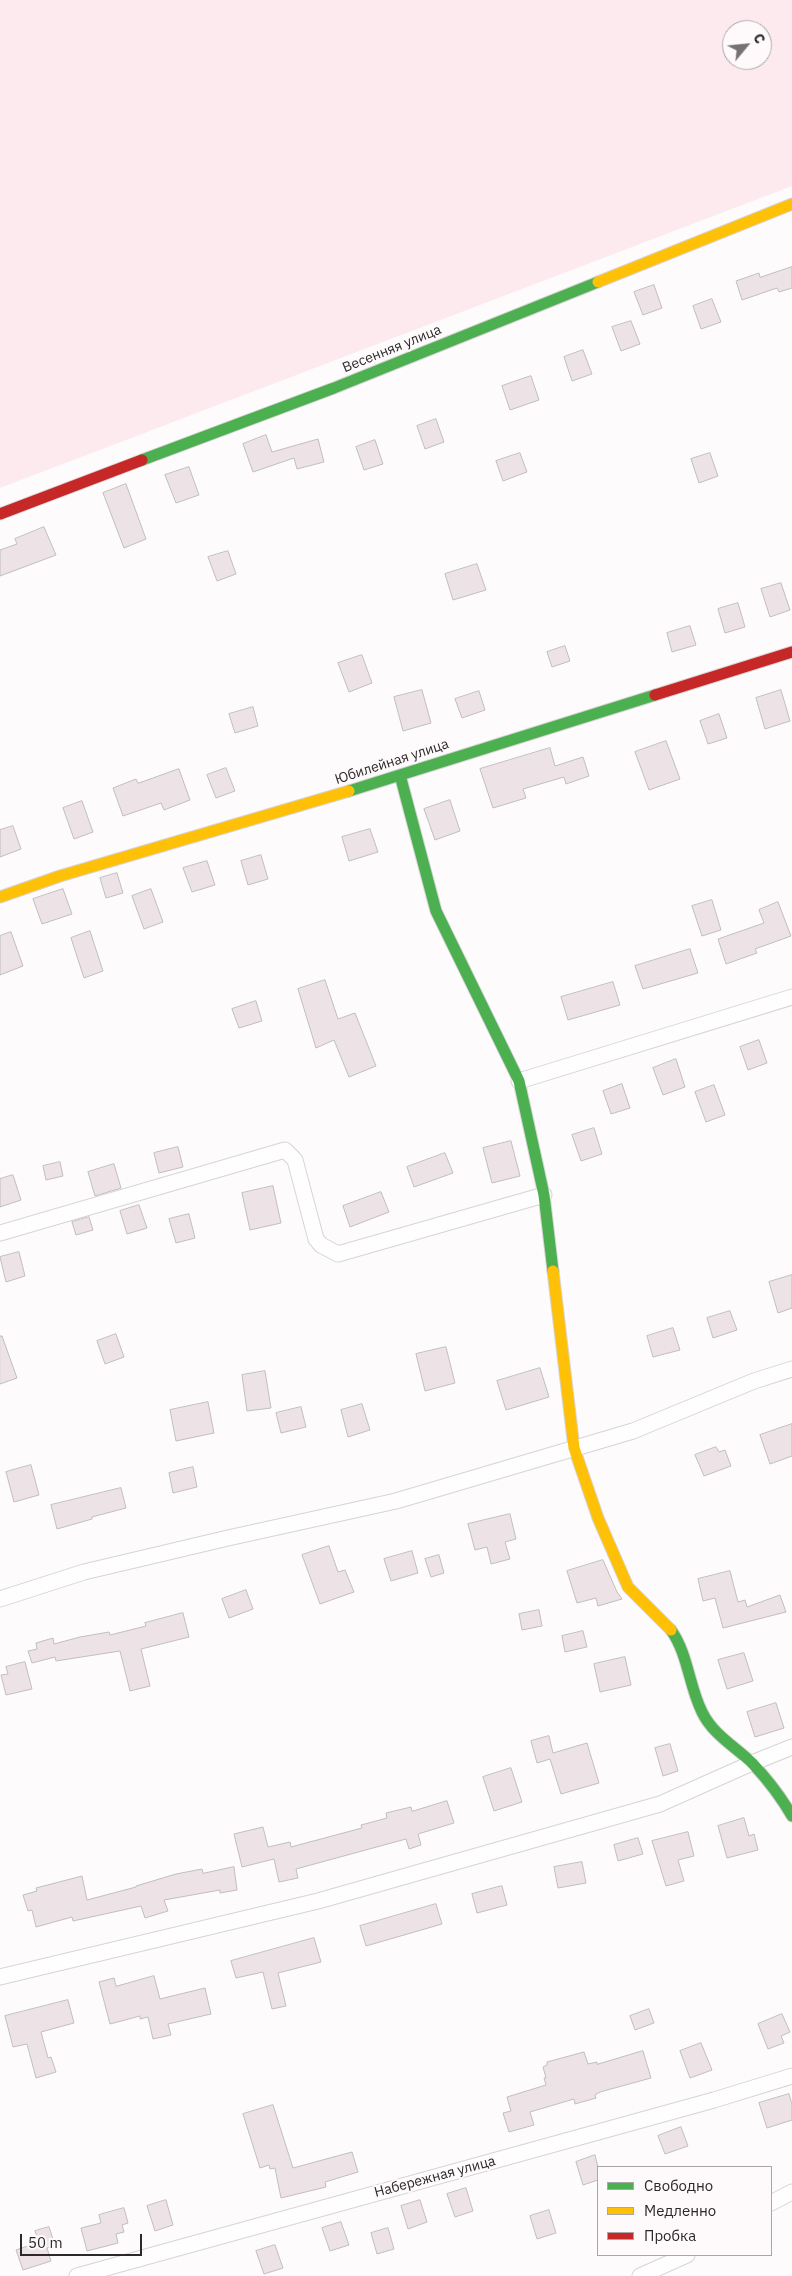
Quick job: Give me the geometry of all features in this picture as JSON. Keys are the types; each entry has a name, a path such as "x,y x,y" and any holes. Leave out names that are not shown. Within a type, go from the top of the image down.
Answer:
{"street":[{"name":"Весенняя улица","path":"0,514 334,388 792,204"},
{"name":"Юбилейная улица","path":"0,897 60,876 318,801 792,652"},
{"path":"400,775 436,911 519,1081 544,1195 574,1448 598,1518 628,1587 672,1631 680,1647 702,1713 725,1742 752,1762 780,1795 792,1816"},
{"path":"519,1081 792,996"},
{"path":"0,1233 285,1150 295,1160 316,1239 321,1245 338,1254 544,1195"},
{"path":"0,1599 84,1572 396,1501 633,1431 754,1381 792,1369"},
{"path":"0,1977 318,1901 641,1810 660,1804 752,1762 792,1747"},
{"name":"Набережная улица","path":"77,2276 695,2105 792,2076"},
{"path":"772,2202 792,2192"},
{"path":"640,2276 684,2256"}],"shaded area":[{"path":"0,0 792,0 792,186 0,488"}],"building":[{"path":"792,267 792,288 779,292 777,288 742,300 736,281 759,273 760,277"},
{"path":"654,285 662,308 643,315 634,292"},
{"path":"712,299 721,322 701,329 693,306"},
{"path":"631,321 640,344 621,351 612,327"},
{"path":"583,350 592,374 572,381 564,357"},
{"path":"531,376 539,400 510,410 502,386"},
{"path":"436,419 444,442 425,449 417,426"},
{"path":"266,435 272,452 318,439 324,462 297,469 294,458 253,472 243,444"},
{"path":"375,440 383,464 364,470 356,447"},
{"path":"520,453 527,472 503,481 496,461"},
{"path":"710,453 718,476 699,483 691,459"},
{"path":"189,467 199,495 176,503 165,475"},
{"path":"126,484 146,539 124,548 103,493"},
{"path":"44,527 56,555 0,576 0,550 17,544 15,539"},
{"path":"228,551 236,574 217,581 208,557"},
{"path":"477,564 486,590 453,600 445,574"},
{"path":"781,583 790,610 770,617 761,589"},
{"path":"738,603 745,627 725,633 718,609"},
{"path":"690,626 696,645 672,652 667,633"},
{"path":"565,646 570,661 552,667 547,652"},
{"path":"362,655 372,683 349,692 338,663"},
{"path":"422,690 431,723 403,731 394,697"},
{"path":"781,690 790,721 765,729 756,698"},
{"path":"479,691 485,710 462,718 455,699"},
{"path":"253,707 258,726 235,733 229,714"},
{"path":"719,714 727,738 708,744 700,721"},
{"path":"666,741 680,779 649,790 635,752"},
{"path":"550,748 555,766 583,757 589,776 566,784 564,777 523,789 526,798 493,808 480,769"},
{"path":"226,768 235,791 216,798 207,775"},
{"path":"179,769 190,800 164,810 161,803 123,816 113,788 136,779 138,783"},
{"path":"450,800 460,831 435,840 424,809"},
{"path":"82,801 93,832 74,839 63,808"},
{"path":"13,826 21,849 0,857 0,830"},
{"path":"370,829 378,852 349,861 342,837"},
{"path":"261,855 268,879 248,885 241,861"},
{"path":"207,861 215,885 192,892 183,868"},
{"path":"117,873 123,893 106,898 100,878"},
{"path":"63,889 72,914 42,924 33,899"},
{"path":"151,889 163,922 144,929 132,896"},
{"path":"712,900 721,930 702,936 692,906"},
{"path":"778,902 791,936 755,949 757,953 726,964 718,939 764,923 759,910"},
{"path":"90,931 103,971 84,978 71,938"},
{"path":"11,932 23,966 0,975 0,936"},
{"path":"690,949 698,973 643,989 635,966"},
{"path":"325,980 338,1019 355,1013 376,1066 349,1077 334,1040 316,1048 298,989"},
{"path":"613,982 620,1005 568,1020 561,997"},
{"path":"256,1001 262,1021 239,1028 232,1009"},
{"path":"759,1040 767,1063 748,1070 740,1047"},
{"path":"676,1059 685,1087 663,1095 653,1068"},
{"path":"622,1084 630,1108 611,1114 603,1091"},
{"path":"714,1085 725,1115 706,1122 695,1092"},
{"path":"594,1128 602,1154 581,1161 572,1135"},
{"path":"511,1141 520,1176 492,1183 483,1148"},
{"path":"178,1147 183,1167 159,1173 154,1153"},
{"path":"445,1153 453,1173 414,1187 407,1167"},
{"path":"60,1162 63,1176 46,1180 43,1166"},
{"path":"114,1164 121,1188 95,1196 88,1172"},
{"path":"13,1175 21,1200 0,1207 0,1179"},
{"path":"273,1186 281,1223 250,1230 242,1193"},
{"path":"381,1192 389,1212 350,1227 343,1206"},
{"path":"139,1205 147,1228 127,1234 120,1211"},
{"path":"189,1214 195,1238 176,1243 169,1219"},
{"path":"89,1217 93,1230 76,1235 72,1222"},
{"path":"19,1252 25,1276 6,1282 0,1257"},
{"path":"792,1275 792,1308 778,1313 769,1282"},
{"path":"730,1311 737,1330 713,1338 707,1318"},
{"path":"673,1328 680,1350 653,1357 647,1336"},
{"path":"116,1334 124,1357 105,1364 97,1341"},
{"path":"0,1336 2,1336 17,1378 0,1384"},
{"path":"446,1347 455,1383 425,1391 416,1354"},
{"path":"540,1368 549,1397 506,1410 497,1381"},
{"path":"265,1371 271,1408 247,1411 242,1375"},
{"path":"208,1402 214,1433 176,1441 170,1410"},
{"path":"362,1404 370,1430 348,1437 341,1410"},
{"path":"301,1407 306,1427 281,1433 276,1413"},
{"path":"792,1424 792,1456 770,1464 760,1435"},
{"path":"716,1447 719,1452 725,1450 731,1466 704,1476 695,1455"},
{"path":"31,1465 39,1495 14,1502 6,1472"},
{"path":"193,1467 197,1487 173,1493 169,1473"},
{"path":"121,1488 126,1508 57,1529 51,1505"},
{"path":"510,1514 516,1539 505,1542 510,1559 491,1564 487,1547 475,1550 468,1524"},
{"path":"329,1546 338,1572 345,1570 354,1592 320,1604 302,1555"},
{"path":"412,1551 418,1573 391,1581 384,1559"},
{"path":"439,1555 444,1573 431,1577 425,1559"},
{"path":"603,1560 622,1599 598,1606 596,1598 577,1603 567,1571"},
{"path":"730,1571 738,1602 745,1600 747,1607 780,1595 786,1612 723,1628 715,1598 703,1601 698,1579"},
{"path":"246,1590 253,1609 229,1618 222,1599"},
{"path":"539,1610 542,1626 522,1630 519,1614"},
{"path":"183,1613 189,1637 141,1649 150,1686 130,1691 120,1651 56,1661 55,1657 32,1663 28,1651 37,1649 36,1643 53,1638 54,1644 109,1632 110,1635 146,1626 145,1623"},
{"path":"583,1631 587,1647 565,1652 562,1636"},
{"path":"744,1653 753,1681 727,1689 718,1660"},
{"path":"625,1657 631,1685 600,1692 594,1664"},
{"path":"25,1662 32,1689 6,1695 1,1675 8,1674 6,1667"},
{"path":"776,1703 784,1728 755,1737 747,1712"},
{"path":"549,1736 553,1753 587,1743 599,1783 561,1794 550,1759 537,1763 531,1741"},
{"path":"670,1744 678,1771 663,1776 655,1748"},
{"path":"511,1768 522,1802 494,1811 483,1777"},
{"path":"447,1801 454,1823 418,1834 421,1845 409,1849 406,1839 296,1869 298,1878 279,1882 274,1859 242,1867 234,1834 263,1827 268,1847 290,1842 291,1847 362,1828 361,1825 387,1818 386,1813 411,1807 412,1811"},
{"path":"744,1818 749,1836 754,1834 758,1850 727,1858 718,1826"},
{"path":"688,1832 694,1856 678,1860 684,1881 666,1886 652,1841"},
{"path":"638,1838 643,1854 618,1861 614,1845"},
{"path":"582,1862 586,1883 558,1888 554,1867"},
{"path":"234,1867 237,1890 220,1893 220,1890 164,1900 168,1911 145,1918 141,1906 73,1921 72,1917 36,1927 32,1910 28,1911 23,1895 37,1891 36,1888 82,1876 87,1900 176,1874 202,1869 203,1873"},
{"path":"502,1886 507,1905 477,1913 472,1894"},
{"path":"436,1904 442,1924 366,1946 360,1926"},
{"path":"314,1938 321,1962 278,1973 286,2006 272,2009 263,1972 236,1978 231,1961"},
{"path":"154,1976 160,1999 205,1988 211,2014 168,2024 171,2035 153,2039 148,2017 140,2019 140,2016 110,2024 99,1982 114,1978 116,1986"},
{"path":"68,2000 74,2023 41,2032 48,2058 51,2057 56,2072 36,2078 27,2044 13,2047 5,2016"},
{"path":"649,2009 654,2023 635,2030 630,2016"},
{"path":"782,2014 790,2032 781,2036 784,2043 768,2049 758,2024"},
{"path":"701,2043 712,2070 690,2078 680,2051"},
{"path":"643,2051 651,2078 600,2092 595,2095 596,2098 575,2104 574,2099 530,2112 534,2125 509,2132 503,2113 511,2111 507,2097 546,2085 543,2067 547,2065 547,2062 584,2052 588,2064 597,2062 597,2064"},
{"path":"789,2094 792,2104 792,2120 767,2128 759,2103"},
{"path":"273,2105 293,2168 352,2152 358,2172 325,2182 326,2187 281,2198 275,2168 270,2169 269,2165 260,2168 243,2114"},
{"path":"681,2127 688,2146 665,2154 658,2136"},
{"path":"595,2155 598,2166 597,2180 583,2185 576,2162"},
{"path":"466,2188 473,2211 455,2217 447,2194"},
{"path":"166,2200 173,2225 155,2231 147,2206"},
{"path":"420,2200 427,2222 408,2229 401,2206"},
{"path":"124,2208 128,2223 122,2225 124,2232 116,2234 118,2243 87,2251 81,2228 101,2223 99,2215"},
{"path":"549,2210 556,2233 537,2239 530,2216"},
{"path":"341,2222 349,2245 330,2251 322,2228"},
{"path":"49,2227 55,2245 47,2248 51,2261 23,2270 16,2250 39,2242 35,2231"},
{"path":"388,2228 394,2249 377,2254 371,2233"},
{"path":"275,2245 283,2268 264,2274 256,2251"}],"traffic: fast":[{"path":"142,460 334,388 598,282"},
{"path":"349,791 655,695"},
{"path":"400,775 436,911 519,1081 544,1195 553,1271"},
{"path":"671,1630 677,1639 694,1692 707,1720 718,1734 759,1770 779,1795 792,1816"}],"traffic: slow":[{"path":"598,282 792,204"},
{"path":"0,897 60,876 349,791"},
{"path":"553,1271 574,1448 598,1518 628,1587 671,1630"}],"traffic: jam":[{"path":"0,514 142,460"},
{"path":"655,695 792,652"}]}
